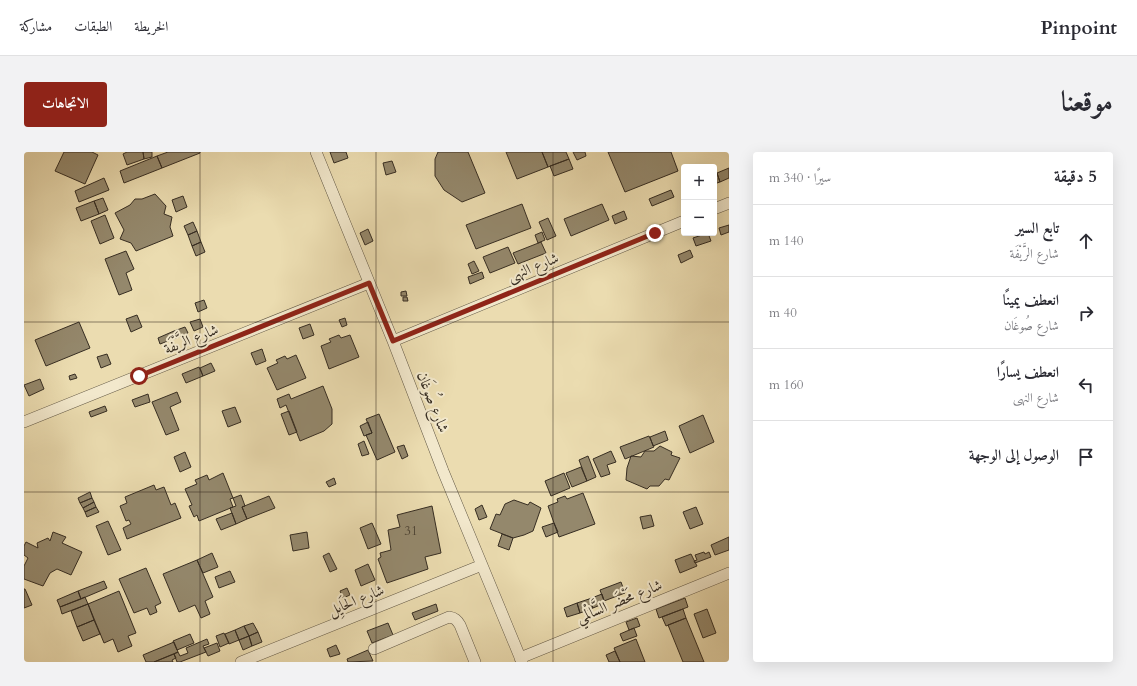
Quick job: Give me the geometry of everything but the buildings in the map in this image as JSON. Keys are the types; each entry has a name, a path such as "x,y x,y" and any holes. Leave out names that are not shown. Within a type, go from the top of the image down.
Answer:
{"street":[{"name":"شارع صُوغَان","path":"316,152 393,341 443,470 521,660"},
{"path":"717,208 729,203"},
{"name":"شارع النهى","path":"393,341 681,223"},
{"name":"شارع الرَّيْفَة","path":"24,422 369,283"},
{"name":"شارع الحَايِل","path":"241,662 482,565"},
{"name":"شارع مَحْضَر السَّالْمي","path":"521,660 729,573"},
{"path":"374,649 449,618 454,618 458,620 460,624 475,662"}],"route":[{"path":"139,376 369,283 393,341 655,233"}]}
